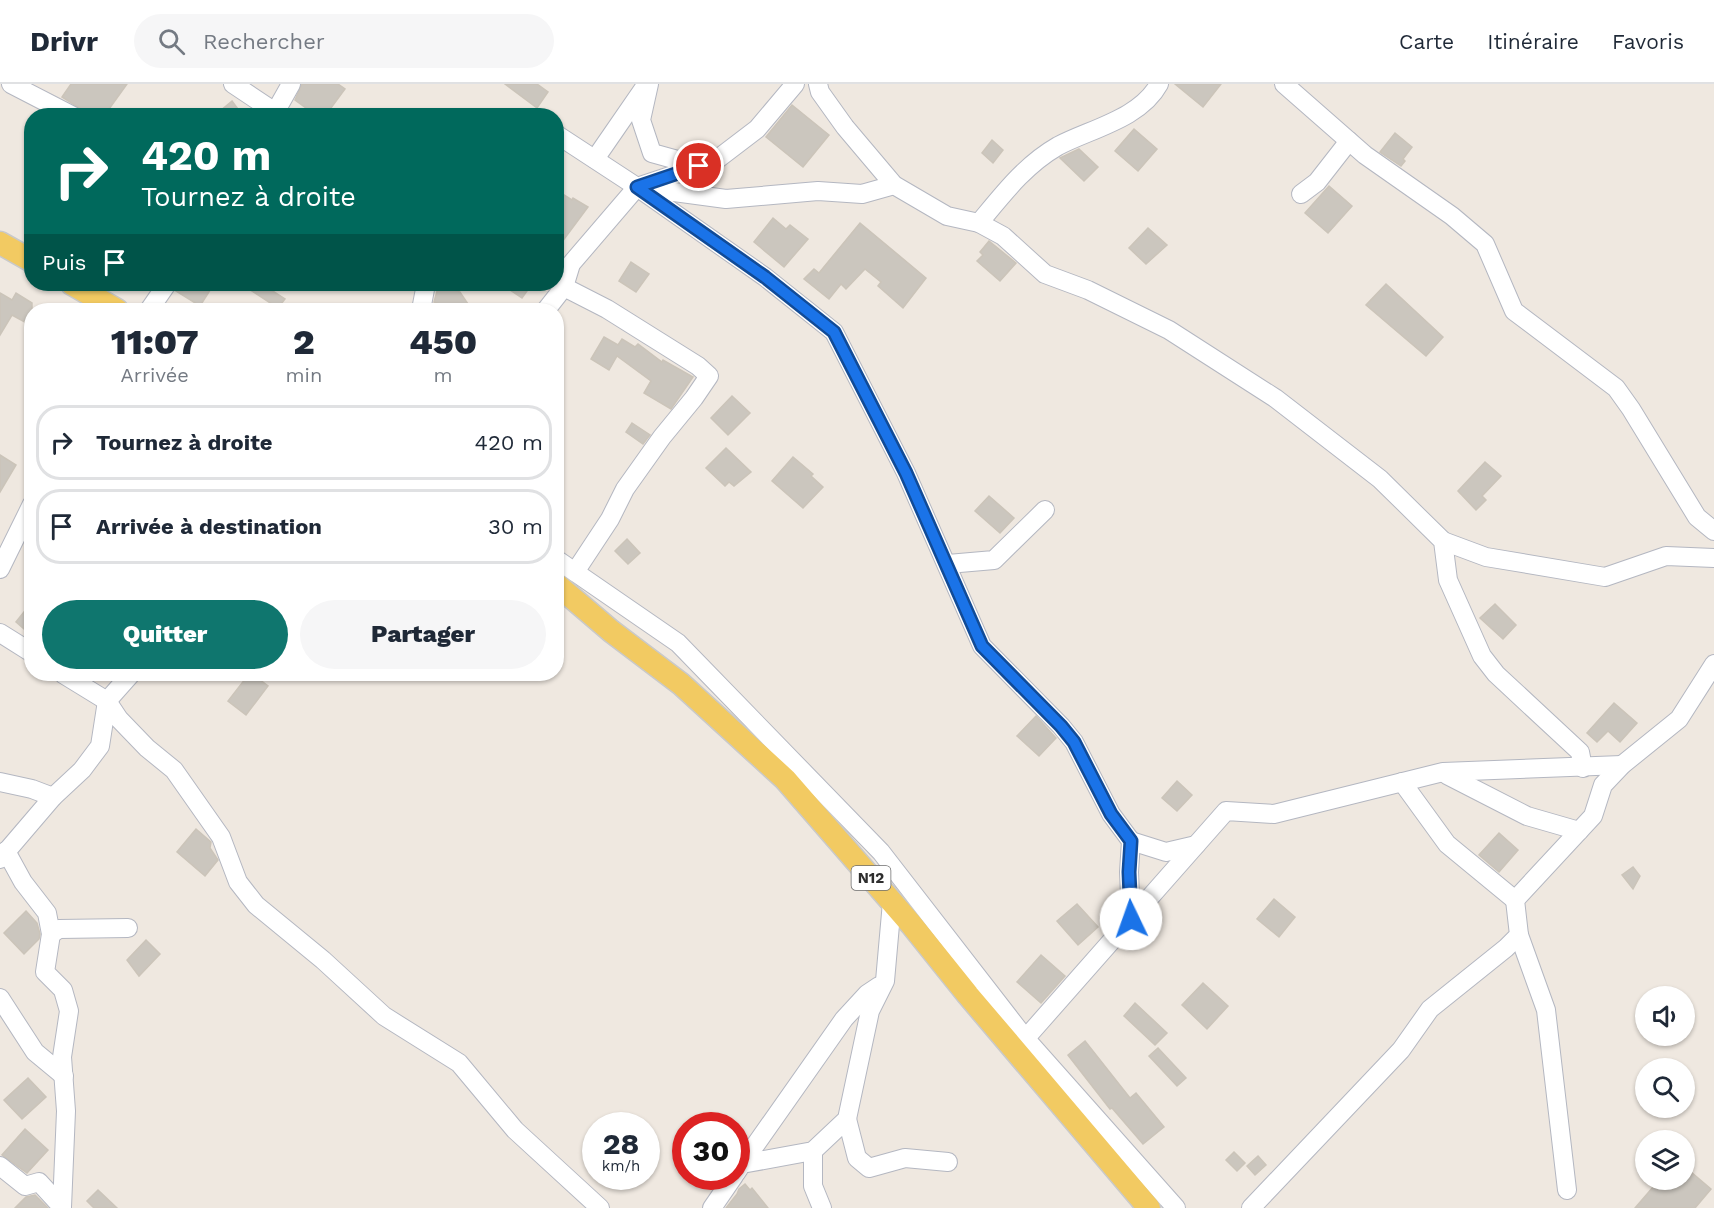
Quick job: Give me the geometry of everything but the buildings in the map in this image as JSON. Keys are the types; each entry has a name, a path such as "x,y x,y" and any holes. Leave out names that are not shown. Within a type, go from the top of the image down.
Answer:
{"main road":[{"path":"0,243 24,256"},
{"path":"84,291 105,303"},
{"name":"N12","path":"566,578 611,631 681,684 785,779 892,902 968,995 1021,1044 1149,1208"}],"street":[{"path":"11,84 58,108"},
{"path":"233,84 266,108"},
{"path":"277,108 291,84"},
{"path":"595,159 648,84"},
{"path":"648,84 640,120 652,153 699,166"},
{"path":"979,223 1018,176 1058,147 1105,127 1133,111 1159,84"},
{"path":"1284,84 1365,155 1452,216 1485,244 1514,311 1616,388 1697,517 1714,531"},
{"path":"1176,1208 1021,1044 881,852 678,643 566,578 610,519 625,489 709,376 698,366 607,309 564,287 572,264 637,187 715,160 757,129 793,86 819,88 845,127 894,185 947,216 979,223 1003,236 1045,274 1088,290 1169,330 1275,398 1380,479 1443,541 1486,558 1605,577 1666,556 1714,558"},
{"path":"564,139 637,187 765,277 834,332 906,473 948,564 982,646 1074,742 1111,814 1131,841 1166,852 1196,845"},
{"path":"1301,194 1317,182 1349,141"},
{"path":"637,187 726,199 818,190 862,194 894,185"},
{"path":"551,303 561,291"},
{"path":"948,564 993,560 1045,510"},
{"path":"0,569 24,520"},
{"path":"1443,541 1448,580 1482,656 1496,674 1580,752 1583,768"},
{"path":"0,633 24,648"},
{"path":"1515,900 1593,816 1603,785 1622,765 1679,719 1714,664"},
{"path":"74,681 106,701 119,719 147,748 174,770 221,837 238,882 256,904 323,960 384,1016 459,1063 514,1130 600,1208"},
{"path":"0,1166 25,1186 39,1182 62,1207 66,1111 62,1057 69,1011 63,990 45,972 51,934 46,913 3,855 53,797 82,770 100,746 106,701 125,681"},
{"path":"1021,1044 1226,811 1274,814 1443,772 1622,765"},
{"path":"1443,772 1527,816 1580,831"},
{"path":"0,782 32,789 53,797"},
{"path":"1402,782 1447,844 1515,900 1519,935 1546,1010 1567,1190"},
{"path":"1131,841 1129,872 1131,919"},
{"path":"892,902 885,981 870,1011 846,1119 857,1158 869,1167 905,1158 948,1162"},
{"path":"51,934 59,929 128,928"},
{"path":"1251,1208 1401,1050 1430,1009 1519,935"},
{"path":"750,1154 844,1019 867,994 885,981"},
{"path":"0,998 35,1052 64,1076"},
{"path":"750,1168 813,1152 846,1119"},
{"path":"813,1152 813,1186 822,1208"},
{"path":"712,1208 725,1190"}],"route":[{"path":"699,166 637,187 765,277 834,332 906,473 948,564 982,646 1019,682 1074,742 1111,814 1131,841 1129,872 1131,919"}]}
